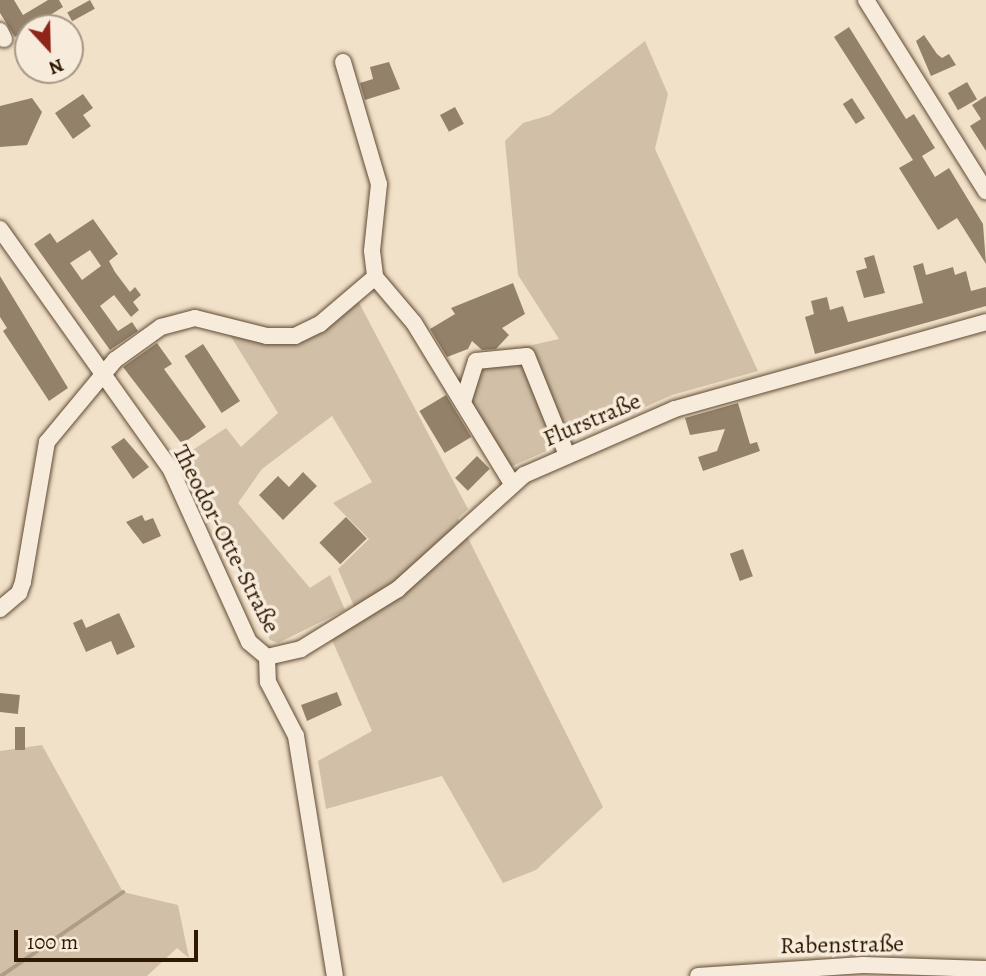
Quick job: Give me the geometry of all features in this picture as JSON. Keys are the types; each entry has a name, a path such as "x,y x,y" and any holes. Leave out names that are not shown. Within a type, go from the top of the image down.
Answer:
{"street":[{"path":"866,0 986,191"},
{"path":"343,62 379,184 372,251 375,277 414,323 511,482"},
{"name":"Theodor-Otte-Straße","path":"0,229 171,470 249,642 267,657 268,682 296,736 335,976"},
{"path":"0,609 19,593 23,582 47,442 103,373 139,342 179,320 210,320 267,336 295,336 320,324 375,277"},
{"name":"Flurstraße","path":"267,657 301,649 398,589 511,482 567,455 675,409 986,322"},
{"path":"463,402 470,368 479,359 527,356 567,455"},
{"name":"Rabenstraße","path":"698,976 863,965 986,969"}],"shaded area":[{"path":"645,41 668,94 655,149 758,371 672,395 508,468 455,377 461,379 523,347 559,339 518,275 505,141 523,123 550,115"},
{"path":"356,297 468,509 458,518 603,807 536,870 503,883 442,776 326,809 318,761 372,731 332,640 360,620 338,569 369,539 333,503 372,482 332,416 262,469 238,503 310,588 330,575 345,610 278,643 270,640 182,457 226,428 241,447 278,413 225,327 280,341"},
{"path":"42,745 123,892 178,905 189,958 177,948 147,976 0,976 0,751"}],"building":[{"path":"0,0 14,0 22,14 14,14 14,35 0,13"},
{"path":"48,0 59,0 63,7 52,14 25,14"},
{"path":"90,0 95,9 84,15 68,14"},
{"path":"849,27 906,119 914,114 935,148 922,156 935,177 949,168 983,224 986,264 957,218 938,230 899,168 913,160 834,37"},
{"path":"924,35 937,54 942,58 949,54 956,65 931,76 916,41"},
{"path":"389,62 400,89 365,100 360,83 373,79 370,67"},
{"path":"967,82 977,99 958,110 948,93"},
{"path":"83,94 93,108 83,115 91,126 73,139 55,113"},
{"path":"986,96 986,151 970,126 981,119 972,105"},
{"path":"32,98 42,112 27,145 0,147 0,106"},
{"path":"852,98 865,118 856,124 843,104"},
{"path":"455,107 464,124 449,132 440,115"},
{"path":"93,219 118,254 109,261 115,272 130,292 135,287 141,295 133,302 139,310 131,317 114,295 100,306 118,331 132,322 138,331 110,350 34,244 50,233 57,243","holes":["90,250 101,266 82,280 70,263"]},
{"path":"874,255 885,293 864,298 856,271 867,268 864,258"},
{"path":"923,263 926,275 953,267 955,275 966,271 971,291 986,287 986,306 815,354 805,317 814,314 811,301 827,297 830,310 843,306 848,322 923,303 913,266"},
{"path":"0,276 68,388 49,401 3,331 7,328 0,317"},
{"path":"513,283 525,314 502,328 509,335 496,349 482,350 472,341 468,349 447,357 430,329 455,314 451,308"},
{"path":"157,343 172,364 164,369 206,427 182,444 123,367"},
{"path":"203,344 240,401 222,413 185,356"},
{"path":"446,395 471,437 445,453 419,411"},
{"path":"738,403 750,444 757,442 760,451 703,471 698,457 717,451 725,429 690,435 685,418"},
{"path":"124,438 149,467 133,479 111,447"},
{"path":"477,456 490,469 468,491 455,478"},
{"path":"303,472 317,486 283,520 259,495 278,476 289,487"},
{"path":"142,515 145,521 153,518 161,536 143,544 126,522"},
{"path":"346,517 367,539 340,564 319,543"},
{"path":"743,549 753,576 740,581 730,554"},
{"path":"119,613 135,647 117,655 111,641 86,652 73,623 82,619 86,628"},
{"path":"337,692 342,705 307,721 301,705"},
{"path":"0,693 20,695 18,714 0,712"},
{"path":"15,727 25,727 25,750 15,750"}],"waterway":[{"path":"1,976 123,892"}]}
